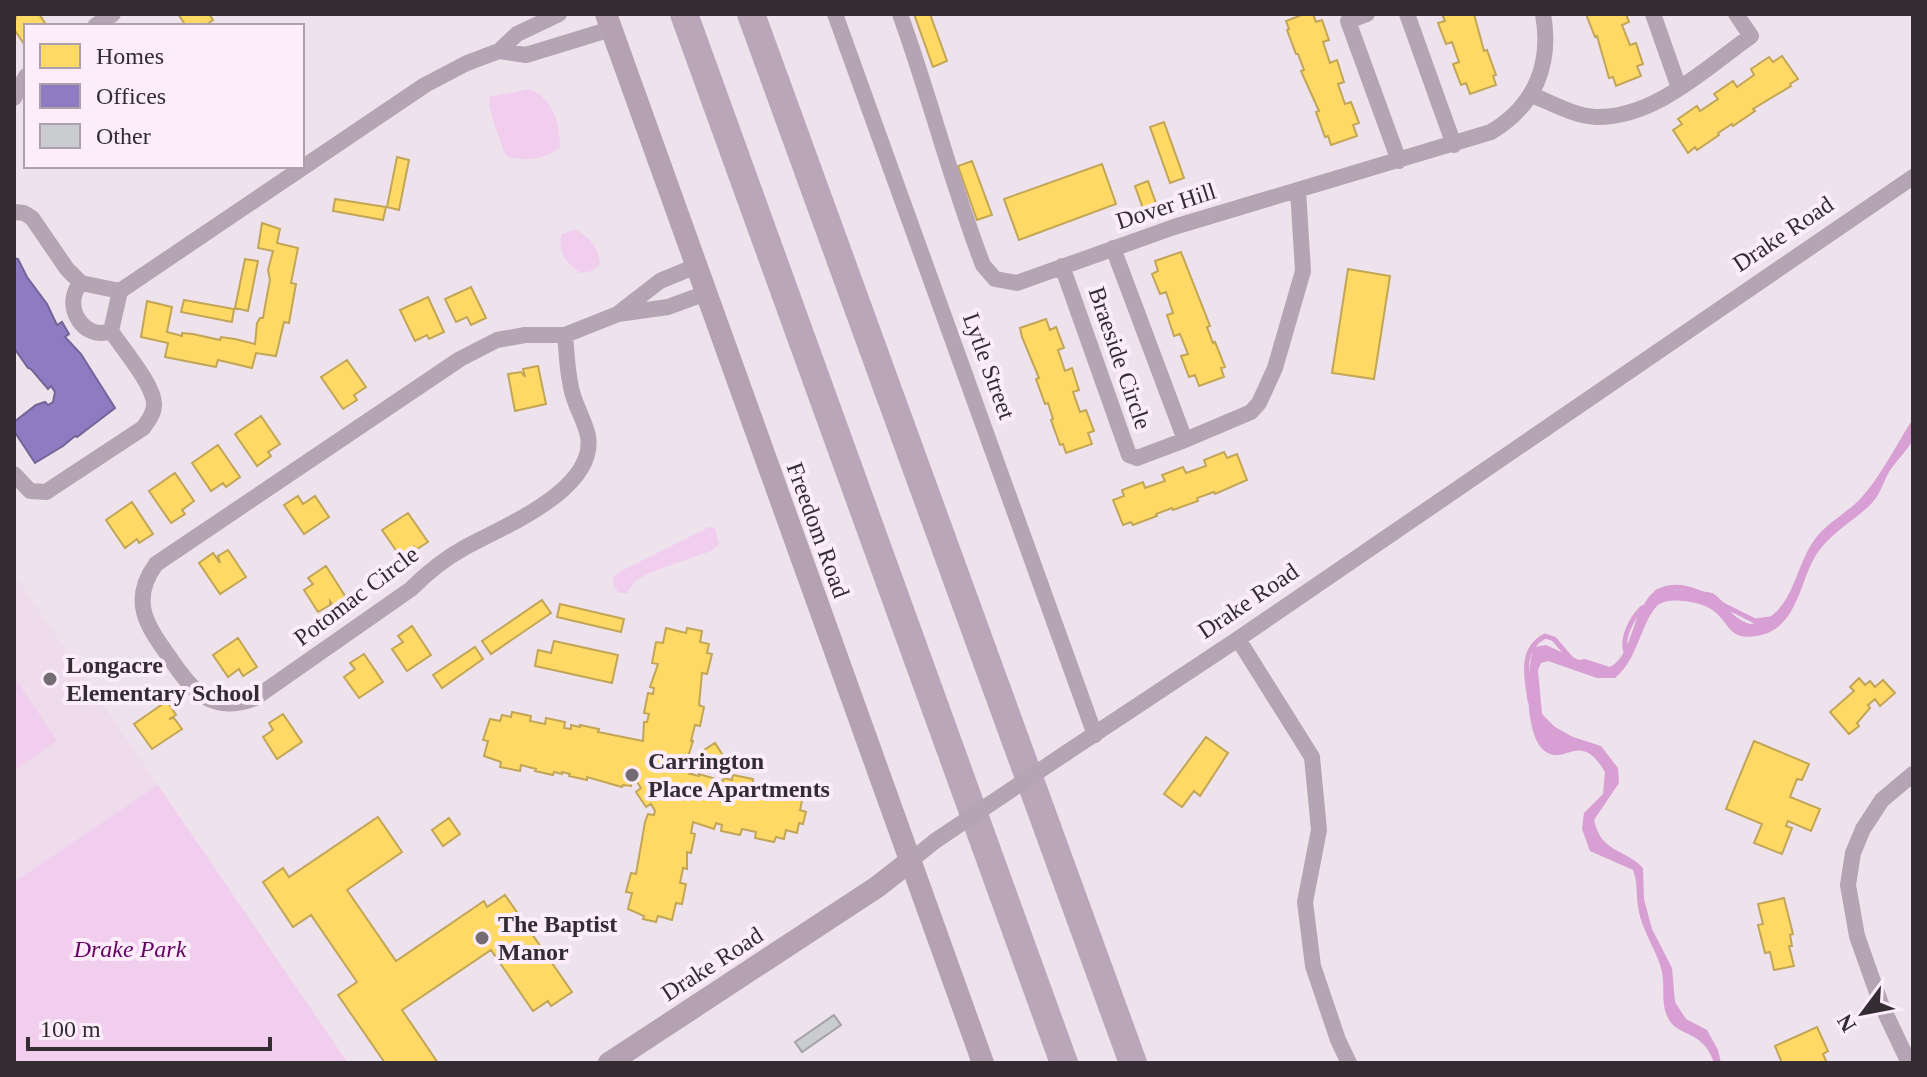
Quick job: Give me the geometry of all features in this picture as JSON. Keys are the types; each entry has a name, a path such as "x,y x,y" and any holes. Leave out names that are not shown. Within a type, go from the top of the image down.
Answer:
{"highway":[{"path":"684,14 1064,1063"},
{"path":"751,14 1133,1063"}],"street":[{"path":"304,167 425,85 467,63 499,51 517,34 559,14"},
{"name":"Lytle Street","path":"835,14 1095,735"},
{"name":"Dover Hill","path":"900,14 978,253 987,273 1004,283 1017,283 1113,248 1476,139 1505,124 1532,95 1546,54 1543,14"},
{"path":"1367,14 1348,21 1399,161"},
{"path":"1407,14 1454,145"},
{"path":"1653,14 1679,88"},
{"path":"1532,95 1593,117 1633,110 1679,88 1751,36 1736,14"},
{"path":"499,51 526,55 609,22"},
{"name":"Freedom Road","path":"609,22 983,1063"},
{"path":"14,98 24,80"},
{"path":"14,474 30,491 46,492 143,428 155,410 150,389 111,331 120,291 302,168"},
{"name":"Drake Road","path":"609,1063 877,887 935,841 1238,639 1913,177"},
{"name":"Braeside Circle","path":"1062,266 1129,455 1137,458 1251,412 1259,403 1270,380 1303,271 1298,190"},
{"path":"14,212 32,218 67,269 81,283 120,291"},
{"name":"Braeside Circle","path":"1113,248 1185,440"},
{"name":"Potomac Circle","path":"618,314 660,281 696,266"},
{"path":"81,283 73,306 79,322 92,332 111,331"},
{"name":"Potomac Circle","path":"565,335 572,393 588,437 584,466 570,484 428,572 411,589 255,698 244,702 217,703 192,688 150,631 145,618 142,593 156,564 460,359 497,340 525,335 565,335 618,314 668,307 706,293"},
{"path":"1238,639 1312,757 1319,830 1305,902 1311,953 1333,1025 1349,1063"},
{"path":"1909,1063 1881,1004 1857,936 1848,885 1853,853 1863,829 1882,800 1913,774"}],"shaded area":[{"path":"1913,419 1912,441 1889,472 1877,496 1821,548 1792,610 1774,629 1761,635 1742,636 1731,630 1706,606 1684,601 1663,602 1653,611 1629,661 1615,678 1597,678 1548,661 1541,663 1538,670 1542,714 1555,727 1573,737 1601,746 1618,768 1619,783 1594,820 1608,845 1643,868 1644,899 1652,929 1672,968 1675,1002 1686,1019 1707,1030 1721,1063 1714,1063 1703,1044 1677,1028 1667,1016 1662,972 1640,915 1633,870 1590,851 1582,829 1584,813 1603,794 1605,772 1589,753 1548,753 1534,734 1528,687 1534,647 1546,645 1579,660 1610,667 1623,653 1647,599 1660,590 1714,594 1743,621 1750,624 1765,620 1784,602 1815,539 1868,490"},
{"name":"Longacre Elementary School","path":"14,574 158,785 14,882"}],"green space":[{"path":"530,89 545,99 554,113 560,148 534,159 506,156 492,117 489,97"},
{"path":"575,229 595,247 600,264 592,271 580,273 562,252 561,235"},
{"path":"709,527 715,528 719,545 711,551 651,572 635,581 627,593 619,593 614,587 613,577 619,572"},
{"path":"14,677 57,741 14,770"},
{"name":"Drake Park","path":"158,785 348,1063 14,1063 14,882"}],"building: Homes":[{"path":"16,14 39,14 46,24 24,24 24,44 14,29"},
{"path":"178,14 209,14 213,20 207,24 185,24"},
{"path":"914,14 930,14 947,61 933,67"},
{"path":"1313,14 1316,22 1322,20 1329,40 1323,42 1330,63 1337,60 1344,82 1338,84 1345,104 1351,102 1359,123 1353,125 1357,136 1331,145 1328,136 1325,137 1316,112 1319,111 1287,30 1286,21"},
{"path":"1442,14 1474,14 1484,51 1487,50 1496,75 1493,76 1496,85 1470,94 1466,83 1461,85 1453,64 1459,62 1452,42 1446,44 1438,23 1445,21"},
{"path":"1586,14 1626,14 1629,22 1622,25 1630,45 1636,43 1643,64 1637,66 1641,76 1616,86 1613,77 1609,78 1597,36"},
{"path":"1782,56 1798,79 1733,126 1688,153 1673,130 1682,124 1678,119 1697,106 1700,111 1718,99 1714,94 1733,81 1737,87 1754,75 1751,69 1769,57 1773,62"},
{"path":"1164,122 1184,178 1170,183 1150,127"},
{"path":"397,157 409,160 399,210 387,207"},
{"path":"972,161 992,215 977,220 958,166"},
{"path":"1102,164 1116,204 1019,240 1004,199"},
{"path":"1148,181 1158,209 1145,214 1135,186"},
{"path":"335,199 386,207 383,220 333,211"},
{"path":"262,223 280,229 277,243 298,248 291,283 296,284 289,323 284,322 276,356 256,353 252,368 218,360 216,367 165,357 168,343 141,337 147,301 172,307 167,332 255,344 257,323 263,318 273,251 258,248"},
{"path":"1181,252 1210,326 1207,327 1213,343 1225,367 1221,368 1224,377 1199,386 1195,375 1189,377 1181,356 1188,354 1180,334 1174,336 1167,315 1173,313 1166,292 1160,294 1152,274 1158,271 1155,261"},
{"path":"245,259 258,261 248,311 235,308"},
{"path":"1348,269 1390,276 1374,379 1332,373"},
{"path":"471,287 486,318 471,325 467,317 456,322 445,299"},
{"path":"428,297 444,332 415,341 400,310"},
{"path":"184,300 234,309 232,322 181,312"},
{"path":"1046,319 1050,330 1056,327 1064,348 1058,350 1065,371 1072,368 1079,390 1073,392 1080,412 1086,410 1094,431 1088,433 1092,444 1066,453 1063,444 1060,445 1020,328"},
{"path":"347,360 366,387 354,395 357,400 343,409 321,377"},
{"path":"538,366 546,404 515,411 508,374 521,372 525,377 523,369"},
{"path":"261,416 280,444 268,452 271,456 257,466 235,434"},
{"path":"218,445 240,477 226,487 223,483 211,491 192,463"},
{"path":"1224,452 1227,458 1237,454 1247,480 1133,525 1131,522 1123,525 1113,500 1124,496 1122,490 1143,482 1145,488 1165,481 1162,475 1183,467 1186,473 1206,466 1204,460"},
{"path":"175,473 194,501 182,510 185,514 171,523 149,491"},
{"path":"298,496 303,504 315,496 329,517 304,534 284,505"},
{"path":"132,502 153,534 139,543 137,539 125,548 106,520"},
{"path":"408,513 428,542 417,549 413,546 417,553 404,562 382,530"},
{"path":"228,550 246,577 220,594 199,563 213,553 220,563 218,556"},
{"path":"326,566 347,599 334,607 330,601 330,605 318,612 304,590 313,584 308,578"},
{"path":"542,600 551,613 491,654 482,641"},
{"path":"560,604 624,619 621,632 557,617"},
{"path":"412,626 431,655 407,671 392,649 403,642 398,636"},
{"name":"Carrington Place Apartments","path":"666,628 686,633 687,628 702,631 700,642 709,644 707,653 712,654 707,674 702,673 699,705 704,707 700,726 695,725 685,766 715,743 724,757 690,774 723,781 724,778 732,780 733,775 753,779 752,785 766,788 767,783 787,787 786,792 803,796 800,810 806,812 797,833 786,830 784,839 776,837 774,842 755,838 756,832 742,829 740,835 721,831 722,825 716,823 714,829 693,822 691,833 695,834 691,853 687,852 687,869 683,868 680,883 686,884 682,904 676,903 672,920 658,916 656,922 643,919 644,916 628,909 632,893 626,892 631,873 636,874 645,822 648,814 654,815 655,811 651,804 646,807 636,792 641,788 637,782 632,781 631,786 622,787 562,772 554,772 553,775 521,765 520,771 500,767 501,762 484,756 488,741 483,740 490,719 500,721 502,715 511,717 512,712 531,716 530,721 545,724 546,718 565,722 564,728 580,725 643,741 644,722 647,722 649,714 644,713 648,693 653,694 654,688 650,687 658,664 652,663 656,642 663,643"},
{"path":"238,638 257,667 243,676 239,669 228,677 213,655"},
{"path":"554,641 618,655 612,683 535,666 538,650 551,653"},
{"path":"475,647 483,659 442,688 433,675"},
{"path":"364,654 383,682 359,698 344,677 355,669 350,663"},
{"path":"1859,678 1865,685 1870,681 1875,687 1883,680 1895,693 1880,706 1875,699 1868,705 1870,708 1857,723 1859,726 1849,734 1830,712 1854,691 1850,687"},
{"path":"167,701 176,715 169,719 174,718 182,729 152,749 134,724"},
{"path":"283,714 302,742 277,759 263,737 273,730 269,723"},
{"path":"1206,737 1228,753 1200,796 1194,791 1182,807 1164,794"},
{"path":"1754,741 1809,764 1802,780 1797,779 1790,797 1820,809 1811,831 1788,821 1786,826 1792,828 1782,854 1754,843 1762,824 1726,809"},
{"name":"The Baptist Manor","path":"378,817 402,852 347,890 396,961 484,901 487,907 505,895 572,992 551,1006 548,1001 533,1011 491,950 402,1010 438,1063 385,1063 338,995 357,982 311,915 293,927 263,882 283,868 289,877"},
{"path":"449,818 460,834 443,846 432,830"},
{"path":"1784,898 1793,934 1790,935 1792,946 1789,946 1794,966 1774,970 1770,952 1765,953 1758,925 1763,924 1758,904"},
{"path":"1817,1027 1828,1051 1823,1054 1827,1063 1782,1063 1775,1046"}],"building: Offices":[{"path":"14,258 18,259 47,304 57,325 62,322 69,334 65,337 81,354 115,408 35,463 14,431 14,422 36,405 53,402 55,392 51,386 48,389 28,368 14,348"}],"building: Other":[{"path":"834,1015 841,1025 802,1052 795,1042"}],"waterway":[{"path":"1657,592 1681,588 1705,595"},
{"path":"1717,602 1755,621 1770,619"},
{"path":"1626,652 1628,628 1642,608"},
{"path":"1530,701 1528,656 1537,642 1545,636 1554,639 1572,660"}],"place":[{"name":"Longacre Elementary School","path":"50,679"},
{"name":"Carrington Place Apartments","path":"632,775"},
{"name":"The Baptist Manor","path":"482,938"}]}
